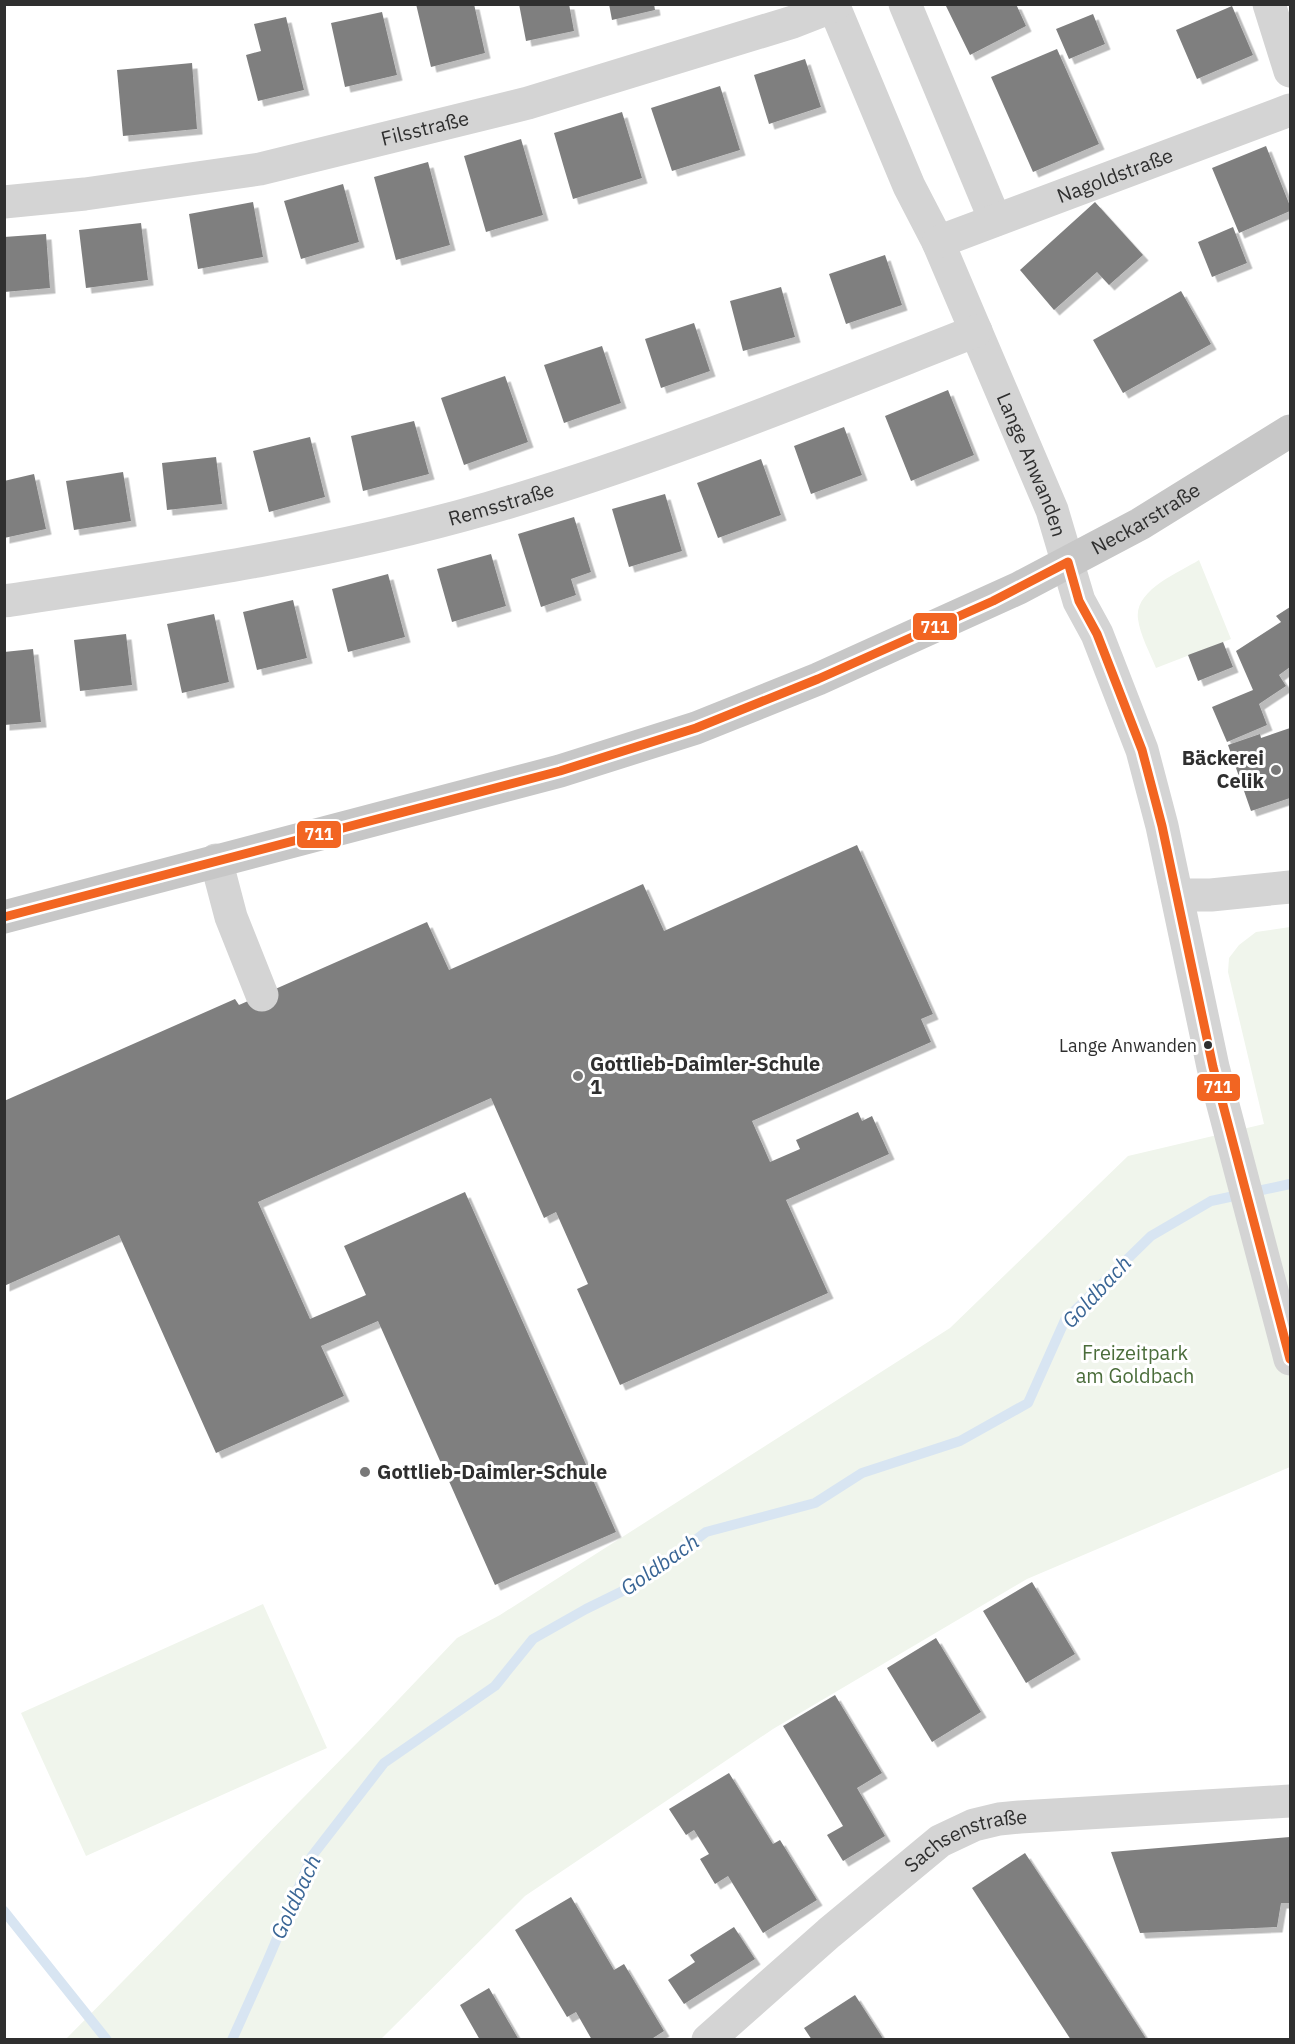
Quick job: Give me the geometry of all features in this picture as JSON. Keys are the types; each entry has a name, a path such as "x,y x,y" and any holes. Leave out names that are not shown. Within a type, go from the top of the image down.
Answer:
{"main road":[{"name":"Neckarstraße","path":"4,917 560,771 696,728 818,679 1011,592 1140,524 1290,430"}],"street":[{"path":"905,4 995,220"},
{"path":"1269,4 1288,54"},
{"name":"Filsstraße","path":"4,202 85,194 260,169 528,103 793,22 834,5"},
{"name":"Lange Anwanden","path":"834,5 909,186 938,242 1052,510 1079,601 1096,634 1142,750 1162,826 1213,1067 1290,1359"},
{"name":"Nagoldstraße","path":"938,242 1290,110"},
{"name":"Remsstraße","path":"4,601 250,563 353,542 487,509 611,471 976,331"},
{"path":"216,860 231,917 262,995"},
{"path":"1177,895 1211,895 1290,887"},
{"name":"Sachsenstraße","path":"708,2040 940,1841 974,1825 1020,1817 1290,1802"}],"green space":[{"path":"1199,560 1231,639 1156,668 1141,631 1138,619 1139,609 1143,599 1150,591"},
{"name":"Freizeitpark am Goldbach","path":"1290,927 1290,1467 1027,1579 773,1729 525,1896 381,2039 65,2040 457,1638 500,1615 950,1328 1128,1156 1264,1124 1228,972 1229,958 1239,945 1256,932"},
{"path":"263,1604 327,1748 86,1856 21,1713"}],"building":[{"path":"416,4 474,4 485,53 431,67"},
{"path":"519,4 569,4 574,31 526,41"},
{"path":"609,4 654,4 655,10 612,20"},
{"path":"945,4 1016,4 1026,26 970,55"},
{"path":"1232,6 1253,55 1197,79 1176,30"},
{"path":"382,12 397,75 345,87 331,23"},
{"path":"1093,14 1105,44 1069,59 1056,29"},
{"path":"286,17 304,90 258,101 246,55 261,51 254,24"},
{"path":"1057,49 1099,144 1033,172 991,77"},
{"path":"805,59 821,107 769,124 754,75"},
{"path":"192,63 197,129 123,136 117,70"},
{"path":"720,86 740,150 672,171 651,108"},
{"path":"622,112 642,178 573,199 554,133"},
{"path":"521,139 543,215 486,232 464,156"},
{"path":"1266,146 1290,211 1239,233 1212,168"},
{"path":"428,162 450,245 396,260 374,177"},
{"path":"343,184 359,242 301,259 284,201"},
{"path":"253,202 263,257 198,269 189,214"},
{"path":"1095,202 1143,255 1109,285 1097,272 1054,310 1020,270"},
{"path":"141,223 148,280 86,288 79,230"},
{"path":"1233,227 1247,263 1212,277 1198,242"},
{"path":"46,234 50,288 4,292 4,237"},
{"path":"885,255 902,305 846,324 829,274"},
{"path":"781,287 795,337 743,351 730,301"},
{"path":"1181,291 1211,344 1123,393 1093,340"},
{"path":"694,323 710,371 661,388 645,339"},
{"path":"602,346 621,403 564,423 544,365"},
{"path":"505,376 528,442 464,465 441,398"},
{"path":"948,390 974,455 911,481 885,416"},
{"path":"414,421 429,474 363,491 351,436"},
{"path":"844,427 862,475 811,494 794,446"},
{"path":"310,437 325,497 269,512 253,451"},
{"path":"216,457 222,504 167,510 162,463"},
{"path":"761,459 781,515 718,538 697,483"},
{"path":"123,472 131,521 74,530 66,481"},
{"path":"34,474 46,529 4,538 4,481"},
{"path":"665,494 682,551 629,567 612,509"},
{"path":"574,517 591,572 571,579 576,595 541,607 518,534"},
{"path":"491,554 506,606 452,622 437,569"},
{"path":"388,574 405,637 348,652 332,589"},
{"path":"293,600 307,658 257,670 243,612"},
{"path":"1290,607 1290,667 1279,675 1286,686 1259,704 1267,725 1227,742 1212,707 1253,690 1236,651 1281,622 1276,616"},
{"path":"214,614 229,682 182,693 167,624"},
{"path":"126,634 132,685 80,691 74,640"},
{"path":"1223,642 1233,667 1198,681 1188,655"},
{"path":"33,649 41,722 4,725 4,652"},
{"path":"1290,728 1290,798 1251,811 1228,745 1260,734 1261,738"},
{"name":"Gottlieb-Daimler-Schule 1","path":"857,845 933,1014 921,1019 931,1042 752,1121 770,1162 800,1149 796,1140 858,1112 862,1121 872,1116 889,1154 786,1200 828,1293 620,1385 577,1289 588,1284 556,1212 544,1218 491,1098 258,1202 310,1319 366,1295 344,1246 465,1192 616,1532 495,1585 378,1321 321,1346 344,1396 216,1453 119,1235 4,1286 4,1101 235,999 239,1005 427,922 449,970 643,884 664,931"},
{"path":"1032,1582 1075,1654 1026,1683 983,1611"},
{"path":"936,1638 981,1712 932,1742 887,1668"},
{"path":"835,1695 882,1773 857,1788 885,1836 843,1861 827,1835 843,1826 783,1726"},
{"path":"729,1773 773,1844 780,1840 817,1900 763,1933 728,1876 715,1884 700,1859 709,1854 694,1830 686,1835 669,1809"},
{"path":"1290,1837 1290,1903 1281,1903 1277,1927 1140,1933 1111,1852"},
{"path":"1025,1853 1147,2040 1071,2040 972,1888"},
{"path":"571,1897 614,1970 624,1964 664,2031 650,2040 592,2040 576,2012 567,2017 515,1930"},
{"path":"734,1927 755,1959 684,2004 668,1980 695,1962 690,1955"},
{"path":"489,1988 519,2040 480,2040 460,2005"},
{"path":"855,1995 884,2040 812,2040 804,2028"}],"waterway":[{"name":"Goldbach","path":"232,2040 312,1856 384,1763 495,1686 533,1639 639,1583 706,1532 815,1503 862,1473 960,1441 1028,1403 1065,1320 1151,1236 1211,1201 1290,1184"},
{"path":"4,1911 107,2040"}],"transit line":[{"name":"711","path":"4,917 560,771 696,728 818,679 993,601 1068,562 1079,601 1097,634 1142,750 1162,826 1213,1067 1290,1359"}],"place":[{"name":"Bäckerei Celik","path":"1276,770"},
{"name":"Lange Anwanden","path":"1208,1045"},
{"name":"Gottlieb-Daimler-Schule 1","path":"578,1076"},
{"name":"Gottlieb-Daimler-Schule","path":"365,1472"}]}
